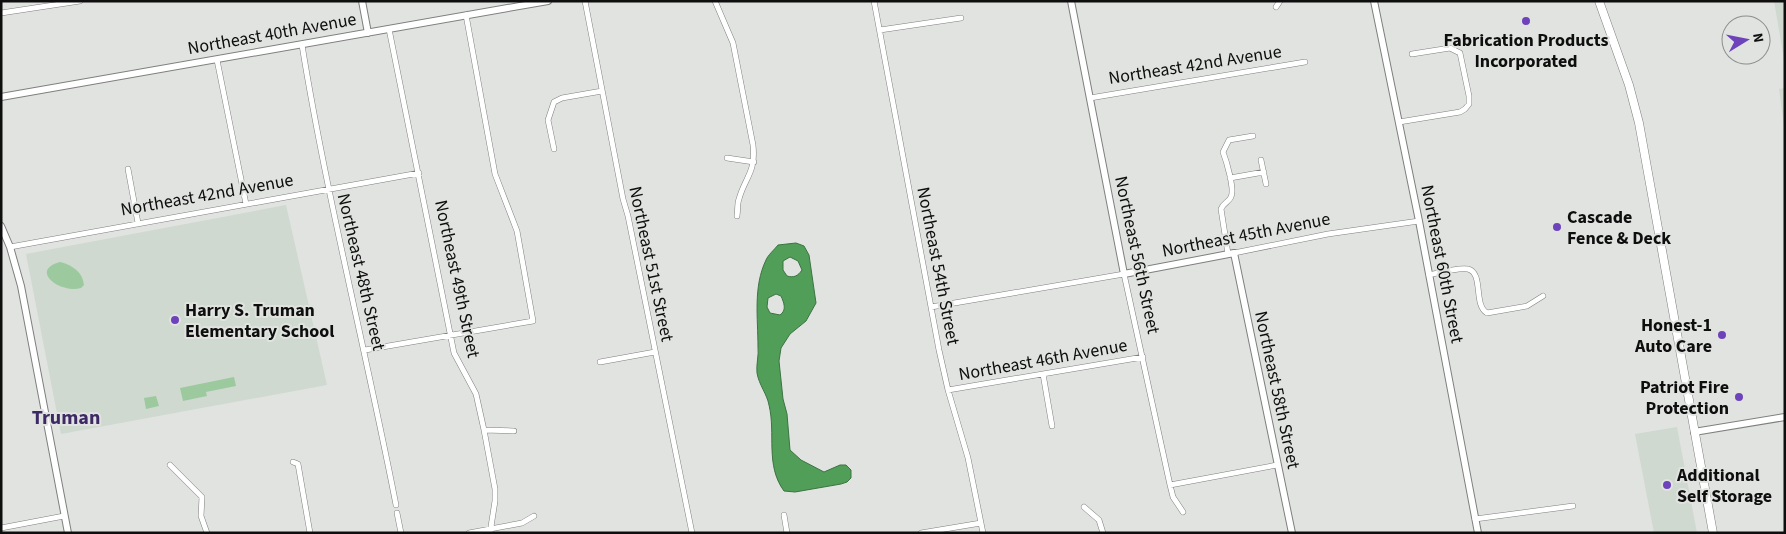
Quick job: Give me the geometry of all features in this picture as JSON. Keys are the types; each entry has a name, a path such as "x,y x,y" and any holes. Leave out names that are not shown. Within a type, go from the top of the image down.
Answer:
{"main road":[{"path":"1599,1 1629,85 1639,123 1713,533"}],"street":[{"path":"1,13 80,1"},
{"path":"362,1 368,33"},
{"name":"Northeast 40th Avenue","path":"1,97 548,1"},
{"name":"Northeast 51st Street","path":"585,1 692,533"},
{"path":"715,1 733,43 753,145 754,162 739,199 737,216"},
{"name":"Northeast 54th Street","path":"874,1 948,390 968,458 983,533"},
{"name":"Northeast 56th Street","path":"1071,1 1124,274 1170,484 1182,512"},
{"path":"1276,7 1280,1"},
{"name":"Northeast 60th Street","path":"1374,1 1478,533"},
{"path":"365,350 532,321 517,231 495,174 466,15"},
{"path":"880,30 961,18"},
{"name":"Northeast 49th Street","path":"389,29 454,353 476,394 484,430 495,489 490,531"},
{"name":"Northeast 48th Street","path":"302,45 328,188 365,350 396,504"},
{"path":"1398,122 1460,112 1468,106 1470,96 1462,56 1458,50 1450,48 1412,54"},
{"path":"217,60 246,204"},
{"name":"Northeast 42nd Avenue","path":"1090,98 1305,62"},
{"path":"554,149 548,120 554,102 562,98 602,90"},
{"path":"1231,253 1220,214 1222,206 1232,195 1230,178 1223,152 1229,140 1253,136"},
{"path":"727,158 754,162"},
{"path":"1262,160 1266,184"},
{"path":"128,169 138,223"},
{"path":"1230,178 1264,172"},
{"name":"Northeast 42nd Avenue","path":"1,248 419,173"},
{"name":"Northeast 45th Avenue","path":"931,307 1124,274 1207,256 1328,234 1418,221"},
{"path":"1,226 10,247 21,286 68,533"},
{"name":"Northeast 58th Street","path":"1231,253 1292,533"},
{"path":"1429,275 1463,269 1471,271 1475,276 1481,308 1488,313 1527,306 1543,296"},
{"path":"600,362 655,352"},
{"name":"Northeast 46th Avenue","path":"948,390 1143,357"},
{"path":"1043,374 1052,426"},
{"path":"1694,432 1785,417"},
{"path":"484,430 514,431"},
{"path":"293,462 298,464 310,533"},
{"path":"170,465 202,497 201,516 207,533"},
{"path":"1170,484 1277,465"},
{"path":"1475,519 1573,506"},
{"path":"1084,507 1099,520 1103,533"},
{"path":"397,512 401,533"},
{"path":"784,515 787,533"},
{"path":"1,528 64,516"},
{"path":"469,533 490,531 522,523 534,516"},
{"path":"921,533 981,523"}],"shaded area":[{"path":"1774,1 1785,1 1785,65"},
{"path":"1785,88 1785,133 1779,89"},
{"name":"Harry S. Truman Elementary School","path":"286,205 327,385 61,434 26,254"},
{"path":"796,243 804,246 809,255 816,303 806,321 790,334 781,348 779,361 790,450 801,460 824,472 840,465 846,465 851,470 851,478 847,482 795,492 784,491 778,481 773,460 769,405 757,373 757,303 759,281 767,258 778,245","holes":["790,257 798,261 802,270 794,277 787,276 783,270 783,261","776,294 781,296 784,304 784,311 780,315 770,313 767,307 768,298"]},
{"path":"60,262 73,267 82,276 84,285 81,288 64,288 51,280 47,275 47,270"},
{"path":"234,377 236,386 206,392 207,396 183,401 180,388"},
{"path":"156,396 159,406 146,409 144,398"},
{"name":"Additional Self Storage","path":"1677,427 1697,533 1654,533 1635,434"}],"place":[{"name":"Fabrication Products Incorporated","path":"1526,21"},
{"name":"Cascade Fence & Deck","path":"1557,227"},
{"name":"Harry S. Truman Elementary School","path":"175,320"},
{"name":"Honest-1 Auto Care","path":"1722,335"},
{"name":"Patriot Fire Protection","path":"1739,397"},
{"name":"Additional Self Storage","path":"1667,485"}],"district":[{"name":"Truman","path":"66,418"}]}
